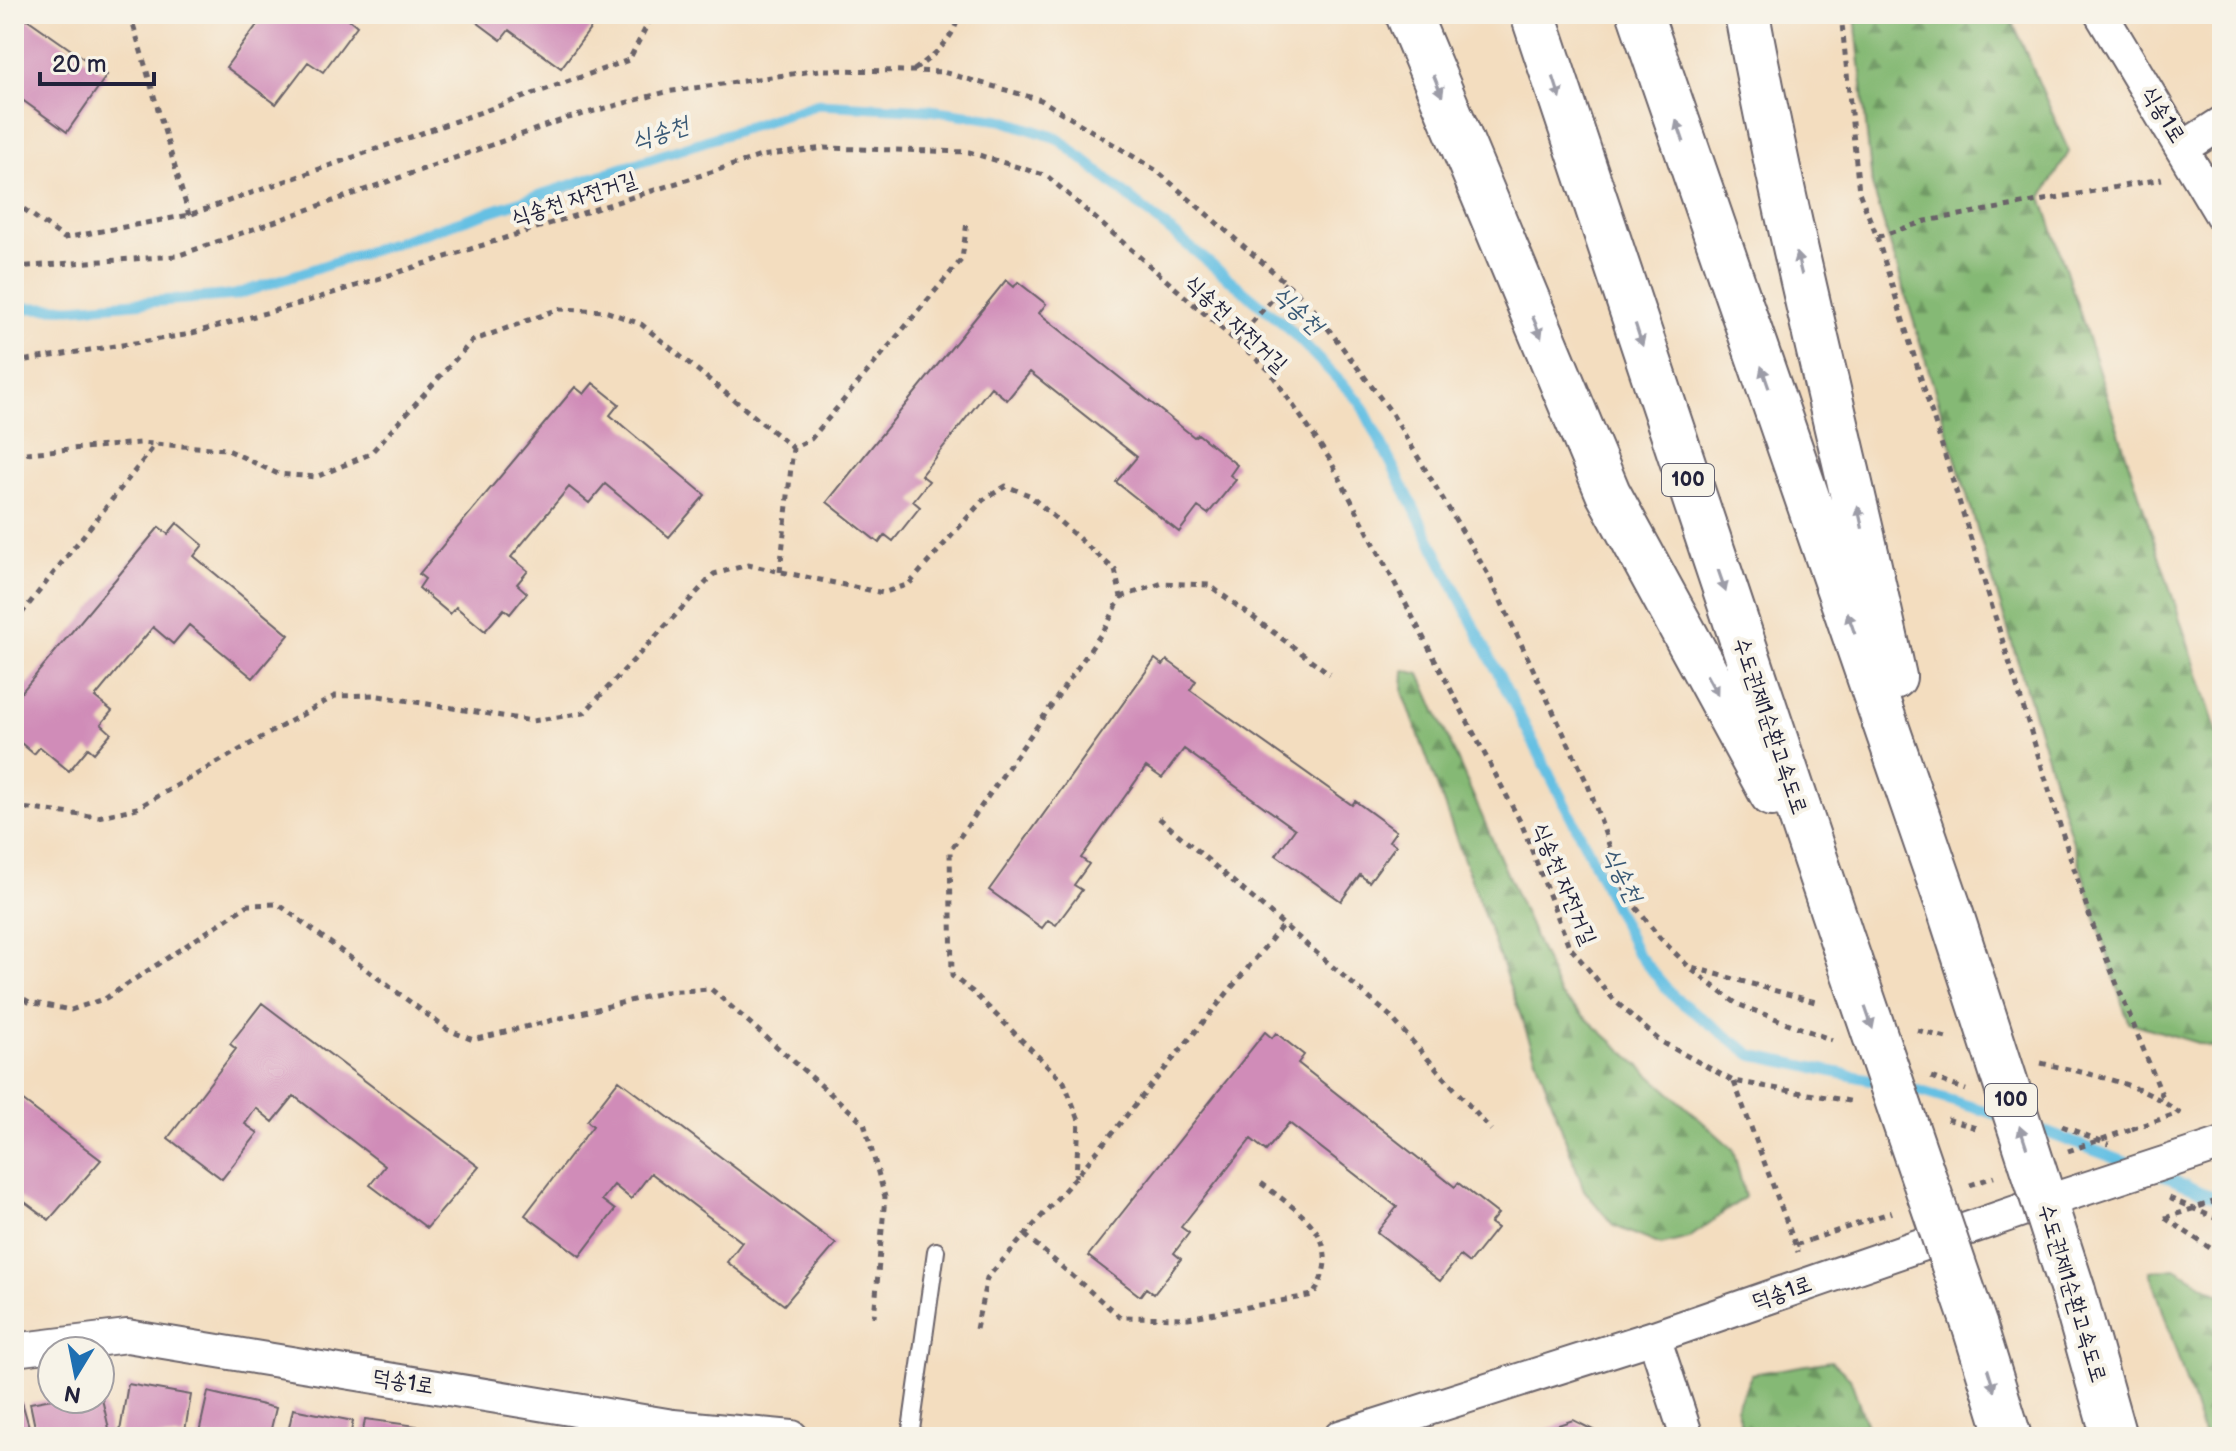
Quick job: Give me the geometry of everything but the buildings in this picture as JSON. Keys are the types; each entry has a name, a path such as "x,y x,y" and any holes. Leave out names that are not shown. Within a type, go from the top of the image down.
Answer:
{"highway":[{"path":"1408,14 1608,493 1827,896"},
{"name":"수도권제1순환고속도로","path":"1533,14 1827,896 1974,1324 2009,1437"},
{"name":"수도권제1순환고속도로","path":"1640,14 1936,867 2073,1291 2114,1437"},
{"path":"1747,14 1774,162 1849,467 1936,867"}],"street":[{"name":"식송1로","path":"2101,14 2179,163 2222,216"},
{"path":"2179,163 2222,123"},
{"name":"덕송1로","path":"1340,1437 1654,1337 2222,1144"},
{"name":"덕송1로","path":"14,1350 127,1336 675,1431 792,1437"},
{"path":"1654,1337 1687,1437"}],"lane":[{"path":"910,1437 936,1251"}],"path":[{"path":"130,14 189,215"},
{"path":"14,202 64,238 189,215 629,60 653,14"},
{"path":"912,71 935,55 956,30 959,14"},
{"path":"1841,14 1859,192 1877,237 2092,923 2139,1031 2164,1100"},
{"path":"14,267 177,256 565,119 666,92 820,70 912,71 943,72 1041,100 1157,171 1308,302 1391,412 1489,576 1588,785 1627,896 1688,966 1737,1004 1841,1043"},
{"name":"식송천 자전거길","path":"14,362 185,335 302,303 761,156 825,148 969,152 1047,176 1269,370 1329,458 1522,825 1569,946 1614,1000 1660,1041 1733,1081 1865,1104"},
{"path":"1877,237 1926,221 2114,185 2179,163"},
{"path":"793,448 811,439 962,259 967,222"},
{"path":"1236,341 1286,283"},
{"path":"14,454 157,444 226,449 278,474 316,477 370,454 472,341 559,309 605,311 641,324 793,448"},
{"path":"14,623 157,444"},
{"path":"780,572 793,448"},
{"path":"14,807 98,817 137,808 335,696 373,695 532,721 584,713 714,574 748,565 883,593 909,584 983,500 1006,486 1029,495 1115,570 1121,597 1106,627 950,851 952,976 973,992 1064,1082 1079,1120 1076,1177"},
{"path":"1121,597 1163,583 1209,585 1330,674"},
{"path":"1159,818 1389,1015 1491,1130"},
{"path":"14,993 29,1002 71,1010 94,1002 248,905 278,904 448,1030 473,1040 665,992 711,989 864,1123 885,1197 874,1317"},
{"path":"976,1329 987,1278 1076,1177 1283,925"},
{"path":"1688,966 1821,1003"},
{"path":"1910,1028 1955,1040"},
{"path":"2029,1061 2108,1078 2164,1100 2179,1113 2131,1129"},
{"path":"1930,1076 1974,1093"},
{"path":"1733,1081 1810,1283"},
{"path":"1939,1116 1982,1130"},
{"path":"2048,1121 2122,1149"},
{"path":"2054,1151 2069,1156"},
{"path":"1025,1235 1120,1317 1188,1318 1313,1295 1325,1276 1325,1243 1305,1217 1261,1183"},
{"path":"2166,1197 2222,1221"},
{"path":"2222,1199 2165,1218 2222,1256"},
{"path":"1795,1245 1810,1240"}],"green space":[{"path":"1855,14 2009,14 2069,152 2042,197 2222,748 2222,1046 2214,1048 2128,1022 1872,185"},
{"path":"1404,670 1420,674 1560,995 1733,1149 1745,1197 1689,1238 1661,1245 1614,1226 1584,1190 1403,692"},
{"path":"2175,1268 2222,1296 2222,1437 2204,1437 2150,1271"},
{"path":"1831,1361 1850,1378 1871,1437 1745,1437 1736,1408 1752,1374"}],"waterway":[{"name":"식송천","path":"14,308 72,308 235,295 818,104 930,110 1002,120 1057,138 1285,325 1360,402 1586,846 1636,952 1674,997 1752,1055 1878,1081"},
{"name":"식송천","path":"1903,1086 2005,1117"},
{"name":"식송천","path":"2032,1127 2136,1166"},
{"name":"식송천","path":"2156,1173 2222,1200"}]}
